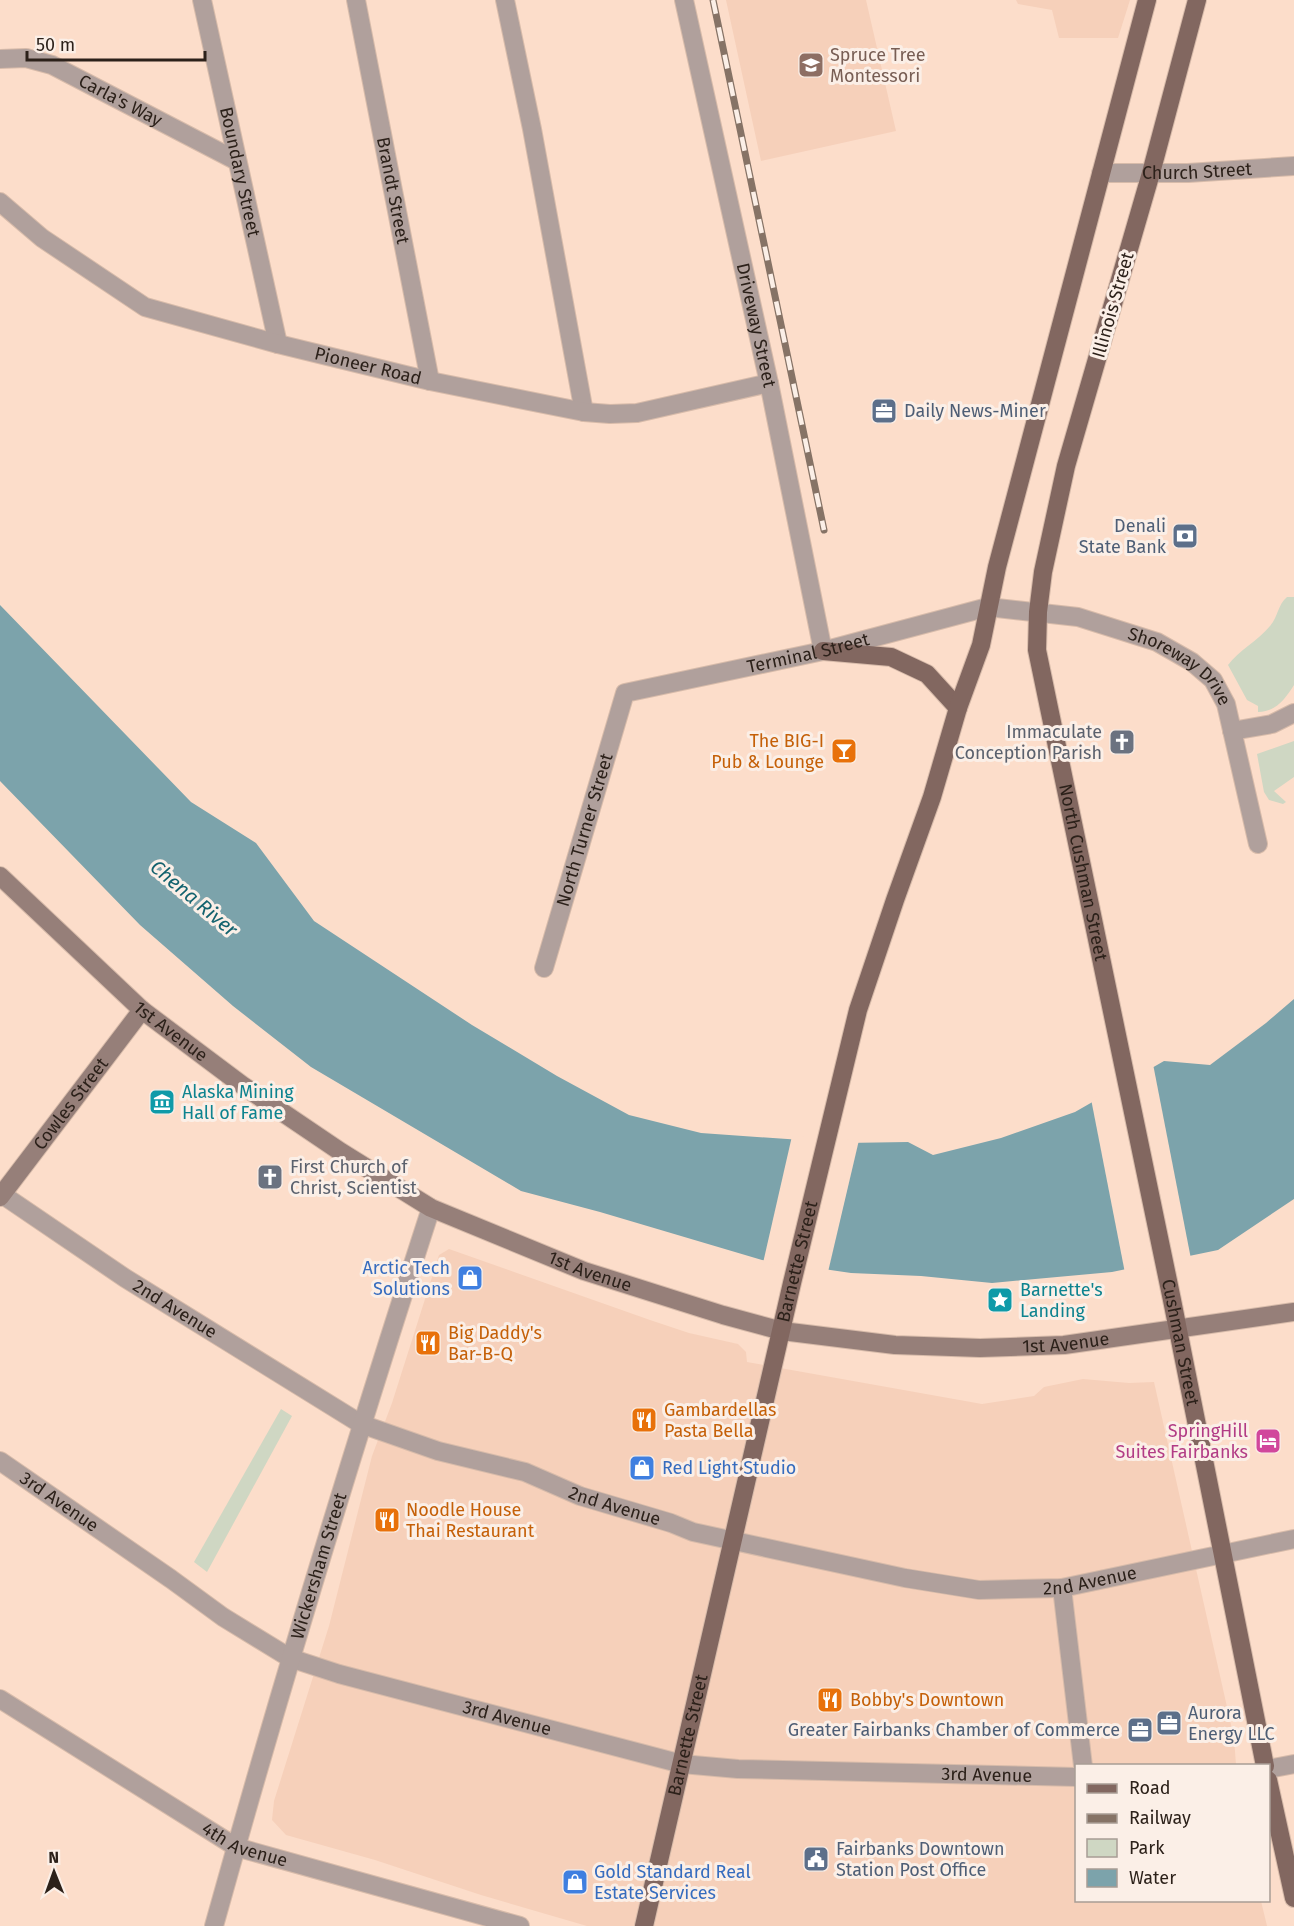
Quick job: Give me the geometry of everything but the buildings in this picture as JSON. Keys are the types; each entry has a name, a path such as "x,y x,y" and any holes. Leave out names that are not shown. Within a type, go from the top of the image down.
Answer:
{"main road":[{"path":"988,607 1147,0"},
{"name":"Illinois Street","path":"1038,612 1042,572 1066,466 1197,0"},
{"name":"Barnette Street","path":"644,1926 792,1283 858,1010 932,797 958,708 981,645 988,607"},
{"name":"North Cushman Street","path":"1038,612 1037,650 1114,1026"},
{"path":"824,651 891,657 927,674 958,708"},
{"name":"1st Avenue","path":"0,876 142,1010 242,1085 364,1168 431,1208 584,1271 723,1316 782,1331 895,1345 980,1348 1064,1345 1294,1311"},
{"name":"Cowles Street","path":"1,1195 142,1010"},
{"name":"Cushman Street","path":"1114,1026 1178,1329 1265,1764"},
{"path":"1270,1785 1294,1898"}],"street":[{"name":"Boundary Street","path":"202,0 278,344"},
{"name":"Brandt Street","path":"356,0 430,381"},
{"path":"505,0 534,140 584,412"},
{"name":"Driveway Street","path":"684,0 769,382 824,651"},
{"name":"Carla's Way","path":"0,59 26,58 52,65 237,161"},
{"name":"Church Street","path":"1101,173 1188,173 1294,166"},
{"name":"Pioneer Road","path":"0,202 42,238 145,307 278,344 430,381 584,412 610,414 637,413 769,382"},
{"name":"Shoreway Drive","path":"988,607 1078,617 1145,638 1192,662 1213,680 1226,704 1258,844"},
{"name":"Terminal Street","path":"625,693 824,651 988,607"},
{"name":"North Turner Street","path":"544,968 625,693"},
{"path":"1232,730 1272,724 1294,713"},
{"name":"2nd Avenue","path":"1,1195 125,1278 362,1424 438,1451 525,1472 580,1496 693,1532 820,1561 941,1585 979,1590 1062,1588 1294,1539"},
{"name":"Wickersham Street","path":"214,1926 290,1658 431,1208"},
{"name":"3rd Avenue","path":"0,1461 223,1617 290,1658 339,1674 682,1764 738,1769 1075,1777"},
{"path":"1062,1588 1083,1764"},
{"name":"4th Avenue","path":"0,1699 236,1847 520,1926"},
{"path":"1270,1769 1294,1764"}],"shaded area":[{"name":"Spruce Tree Montessori","path":"726,0 866,0 896,131 761,161"},
{"path":"1016,0 1130,0 1118,38 1059,38 1052,10 1018,4"},
{"path":"449,1249 689,1333 738,1344 746,1352 747,1362 982,1404 1034,1396 1044,1387 1083,1379 1129,1383 1154,1382 1234,1738 1236,1764 1075,1764 1075,1902 1261,1902 1267,1926 587,1926 481,1895 375,1860 286,1835 272,1820 274,1801 329,1626 372,1456 392,1403 439,1255"}],"green space":[{"path":"1287,597 1294,597 1294,685 1275,707 1258,712 1258,706 1247,700 1228,665 1270,626"},
{"path":"1294,741 1294,777 1274,791 1286,802 1283,804 1269,800 1264,792 1257,754"},
{"path":"281,1409 292,1416 207,1572 194,1562"}],"water":[{"name":"Chena River","path":"0,605 191,802 256,843 314,921 472,1025 557,1076 629,1115 701,1133 845,1143 908,1142 933,1155 1001,1138 1075,1112 1164,1061 1210,1065 1294,999 1294,1199 1218,1250 1112,1272 992,1283 921,1276 851,1273 762,1260 521,1191 311,1067 233,1006 140,925 0,781"}],"pier":[{"path":"1153,1064 1191,1259 1125,1273 1091,1099"},
{"path":"792,1136 859,1140 828,1272 763,1263"}],"railway":[{"path":"713,0 824,530"}],"place":[{"name":"Spruce Tree Montessori","path":"811,65"},
{"name":"Daily News-Miner","path":"884,411"},
{"name":"Denali State Bank","path":"1185,536"},
{"name":"Immaculate Conception Parish","path":"1122,742"},
{"name":"The BIG-I Pub & Lounge","path":"844,751"},
{"name":"Alaska Mining Hall of Fame","path":"162,1102"},
{"name":"First Church of Christ, Scientist","path":"270,1177"},
{"name":"Arctic Tech Solutions","path":"470,1278"},
{"name":"Barnette's Landing","path":"1000,1300"},
{"name":"Big Daddy's Bar-B-Q","path":"428,1343"},
{"name":"Gambardellas Pasta Bella","path":"644,1420"},
{"name":"SpringHill Suites Fairbanks","path":"1268,1441"},
{"name":"Red Light Studio","path":"642,1468"},
{"name":"Noodle House Thai Restaurant","path":"387,1520"},
{"name":"Bobby's Downtown","path":"830,1700"},
{"name":"Aurora Energy LLC","path":"1169,1723"},
{"name":"Greater Fairbanks Chamber of Commerce","path":"1140,1730"},
{"name":"Fairbanks Downtown Station Post Office","path":"816,1859"},
{"name":"Gold Standard Real Estate Services","path":"575,1882"}]}
